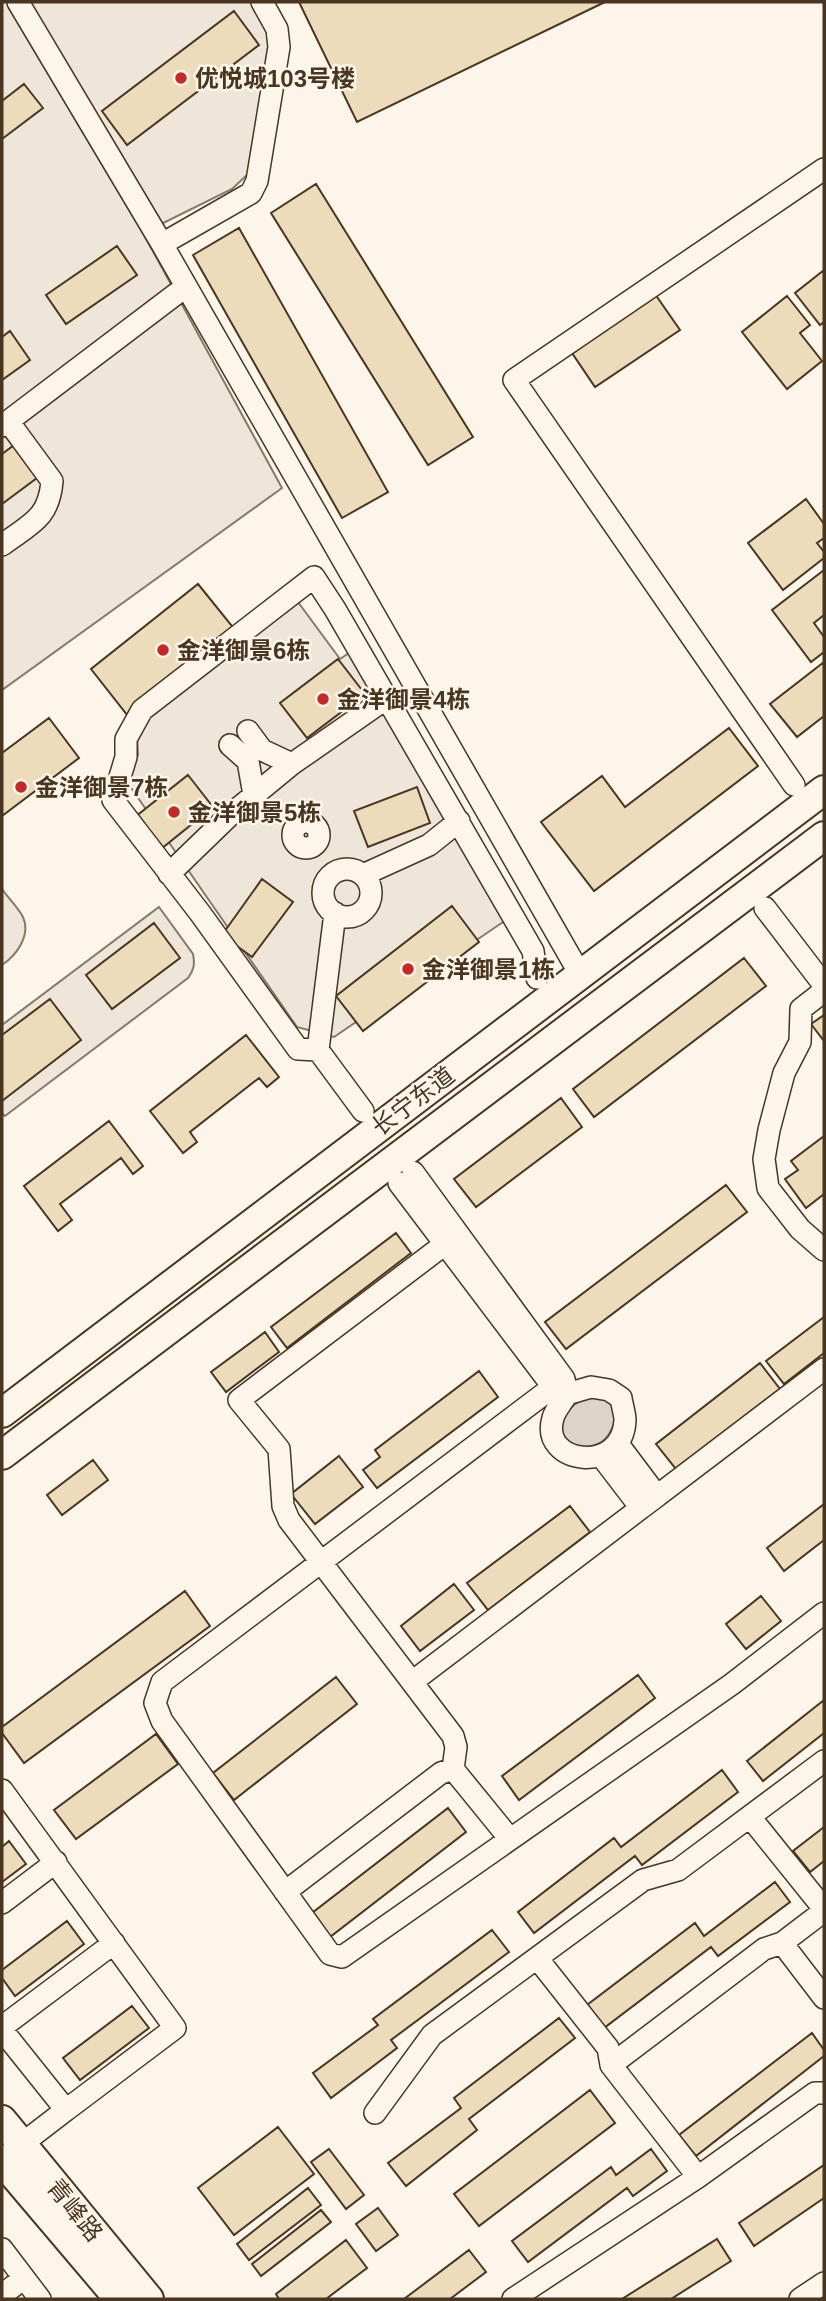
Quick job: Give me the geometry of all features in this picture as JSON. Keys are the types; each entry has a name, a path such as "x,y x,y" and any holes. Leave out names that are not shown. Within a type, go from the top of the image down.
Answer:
{"main road":[{"name":"长宁东道","path":"2,1413 824,790"},
{"name":"长宁东道","path":"2,1455 824,836"},
{"name":"青峰路","path":"2,2120 149,2299"},
{"name":"青峰路","path":"2,2160 118,2299"}],"street":[{"path":"18,2 162,244 580,974"},
{"path":"162,244 251,192 257,181 279,47 277,29 262,2"},
{"path":"794,785 514,380 824,169"},
{"path":"2,545 40,517 50,501 52,481 5,424 176,293"},
{"path":"318,1050 298,1049 113,800 126,757 126,738 142,710 314,577 533,951 537,978"},
{"path":"169,874 254,795 292,764 387,698"},
{"path":"248,731 262,750 292,764"},
{"path":"229,745 248,761 254,795"},
{"path":"363,875 429,845 459,821"},
{"path":"314,844 334,873"},
{"path":"349,869 363,875 371,888 369,904 358,915 342,916 329,908 323,893 328,878 334,873 349,869"},
{"path":"765,908 824,985"},
{"path":"335,913 318,1050 363,1111"},
{"path":"824,991 801,1009 800,1042 784,1073 764,1159 768,1188 800,1229 824,1250"},
{"path":"560,1391 445,1244 406,1178 564,1379 553,1418 552,1436 561,1450 578,1457 610,1450"},
{"path":"445,1244 239,1400 279,1449 283,1506 289,1520 453,1736 456,1747 453,1769 510,1839"},
{"path":"412,1682 824,1369"},
{"path":"610,1450 625,1421 621,1398 609,1390 591,1387 560,1391 321,1562 162,1682 155,1703 162,1721 330,1954 342,1957 732,1684 824,1613"},
{"path":"610,1450 649,1502"},
{"path":"375,2113 432,2035 643,1880 678,1870 824,1760"},
{"path":"285,1892 441,1773 453,1769"},
{"path":"2,1790 175,2028 2,2160"},
{"path":"611,2065 764,1949 782,1944 824,1910 750,1817"},
{"path":"2,1903 56,1862"},
{"path":"66,2110 2,2029 114,1943"},
{"path":"782,1944 824,1998"},
{"path":"537,1958 608,2048 611,2065 698,2177"},
{"path":"513,2299 698,2177 815,2093 824,2093"},
{"path":"2,2249 40,2299"},
{"path":"2,2295 24,2278"},
{"path":"800,2299 824,2283"}],"shaded area":[{"path":"2,2 252,2 267,28 269,43 248,174 232,189 143,233 282,488 2,690"},
{"path":"295,598 340,659 352,651 506,920 334,1037 297,1027 127,782 138,755 137,735 146,716"},
{"path":"2,889 23,917 25,931 13,956 2,965"},
{"path":"159,907 193,954 194,967 188,978 5,1116 2,1113 2,1025"},
{"path":"600,1394 619,1409 608,1436 590,1447 568,1449 557,1428 561,1420 574,1405"}],"building":[{"path":"299,2 605,2 357,122"},
{"name":"优悦城103号楼","path":"234,11 259,45 127,145 102,111"},
{"path":"24,84 43,108 2,139 2,101"},
{"path":"316,184 473,437 428,465 271,213"},
{"path":"239,228 388,492 342,518 193,255"},
{"path":"117,246 137,275 66,324 46,295"},
{"path":"824,270 824,322 820,325 795,293"},
{"path":"655,294 680,330 595,387 570,350"},
{"path":"787,296 810,325 800,333 822,361 787,389 742,332"},
{"path":"10,331 30,360 2,380 2,337"},
{"path":"25,437 49,469 2,504 2,454"},
{"path":"806,499 824,524 824,538 817,543 824,552 824,558 783,590 748,543"},
{"path":"824,570 824,615 814,623 824,637 824,652 811,662 772,610"},
{"name":"金洋御景6栋","path":"198,584 236,631 128,716 91,669"},
{"name":"金洋御景4栋","path":"338,659 365,694 307,738 280,703"},
{"path":"824,662 824,716 797,737 770,704"},
{"name":"金洋御景7栋","path":"49,718 79,758 2,816 2,753"},
{"path":"729,728 758,766 594,891 541,822 602,776 625,807"},
{"name":"金洋御景5栋","path":"188,775 213,807 161,849 135,817"},
{"path":"417,787 430,823 368,847 354,811"},
{"path":"262,879 293,902 252,957 222,935"},
{"name":"金洋御景1栋","path":"452,906 479,942 363,1031 336,996"},
{"path":"154,923 180,958 112,1009 86,975"},
{"path":"744,958 766,986 594,1117 573,1089"},
{"path":"50,999 81,1040 2,1101 2,1035"},
{"path":"824,1015 824,1041 811,1024"},
{"path":"246,1035 279,1077 267,1087 259,1078 190,1132 197,1142 183,1153 150,1111"},
{"path":"561,1098 582,1127 476,1207 454,1179"},
{"path":"109,1121 143,1166 133,1174 121,1158 60,1204 72,1220 58,1231 24,1186"},
{"path":"824,1136 824,1194 806,1208 785,1179 798,1170 791,1161"},
{"path":"726,1185 747,1212 566,1349 545,1322"},
{"path":"396,1233 411,1253 287,1348 271,1327"},
{"path":"824,1317 824,1353 784,1384 766,1361"},
{"path":"265,1332 279,1352 226,1392 211,1372"},
{"path":"760,1363 780,1389 676,1469 656,1444"},
{"path":"479,1371 498,1397 377,1488 363,1470 380,1457 375,1450"},
{"path":"339,1456 363,1487 315,1524 291,1494"},
{"path":"93,1460 108,1480 62,1515 47,1495"},
{"path":"824,1504 824,1540 784,1571 767,1548"},
{"path":"570,1506 590,1532 488,1610 467,1583"},
{"path":"454,1584 474,1610 420,1651 401,1626"},
{"path":"185,1591 210,1626 24,1763 2,1733 2,1727"},
{"path":"761,1596 781,1621 746,1649 726,1624"},
{"path":"638,1675 655,1698 519,1800 502,1776"},
{"path":"336,1677 357,1704 234,1800 213,1773"},
{"path":"824,1700 824,1733 763,1781 747,1761"},
{"path":"156,1734 178,1764 76,1839 54,1810"},
{"path":"722,1770 738,1792 642,1865 635,1856 534,1933 518,1912 614,1838 621,1847"},
{"path":"448,1808 466,1832 330,1937 312,1913"},
{"path":"824,1827 824,1861 810,1872 793,1851"},
{"path":"9,1841 26,1864 2,1882 2,1847"},
{"path":"775,1882 790,1902 718,1956 711,1947 604,2028 587,2005 695,1923 704,1936"},
{"path":"67,1921 84,1944 15,1996 2,1978 2,1970"},
{"path":"492,1930 509,1952 391,2040 397,2048 331,2098 313,2073 378,2025 373,2019"},
{"path":"132,2006 149,2028 80,2080 63,2058"},
{"path":"559,2018 575,2038 469,2119 477,2130 406,2186 388,2163 461,2108 454,2098"},
{"path":"812,2033 824,2050 824,2056 696,2156 679,2135"},
{"path":"590,2090 615,2123 479,2226 454,2194"},
{"path":"278,2127 314,2174 234,2235 198,2188"},
{"path":"329,2149 364,2195 346,2209 311,2162"},
{"path":"651,2149 667,2171 633,2196 627,2188 528,2262 512,2241 611,2167 616,2175"},
{"path":"824,2165 824,2198 754,2246 739,2223"},
{"path":"308,2188 321,2205 249,2260 237,2244"},
{"path":"378,2208 398,2235 376,2251 356,2224"},
{"path":"321,2210 331,2222 261,2276 252,2264"},
{"path":"717,2239 731,2261 671,2299 622,2299"},
{"path":"346,2240 367,2268 326,2299 279,2299 276,2294"},
{"path":"469,2250 486,2272 450,2299 404,2299"}],"place":[{"name":"优悦城103号楼","path":"181,78"},
{"name":"金洋御景6栋","path":"163,650"},
{"name":"金洋御景4栋","path":"323,699"},
{"name":"金洋御景7栋","path":"21,787"},
{"name":"金洋御景5栋","path":"174,812"},
{"name":"金洋御景1栋","path":"408,969"}]}
